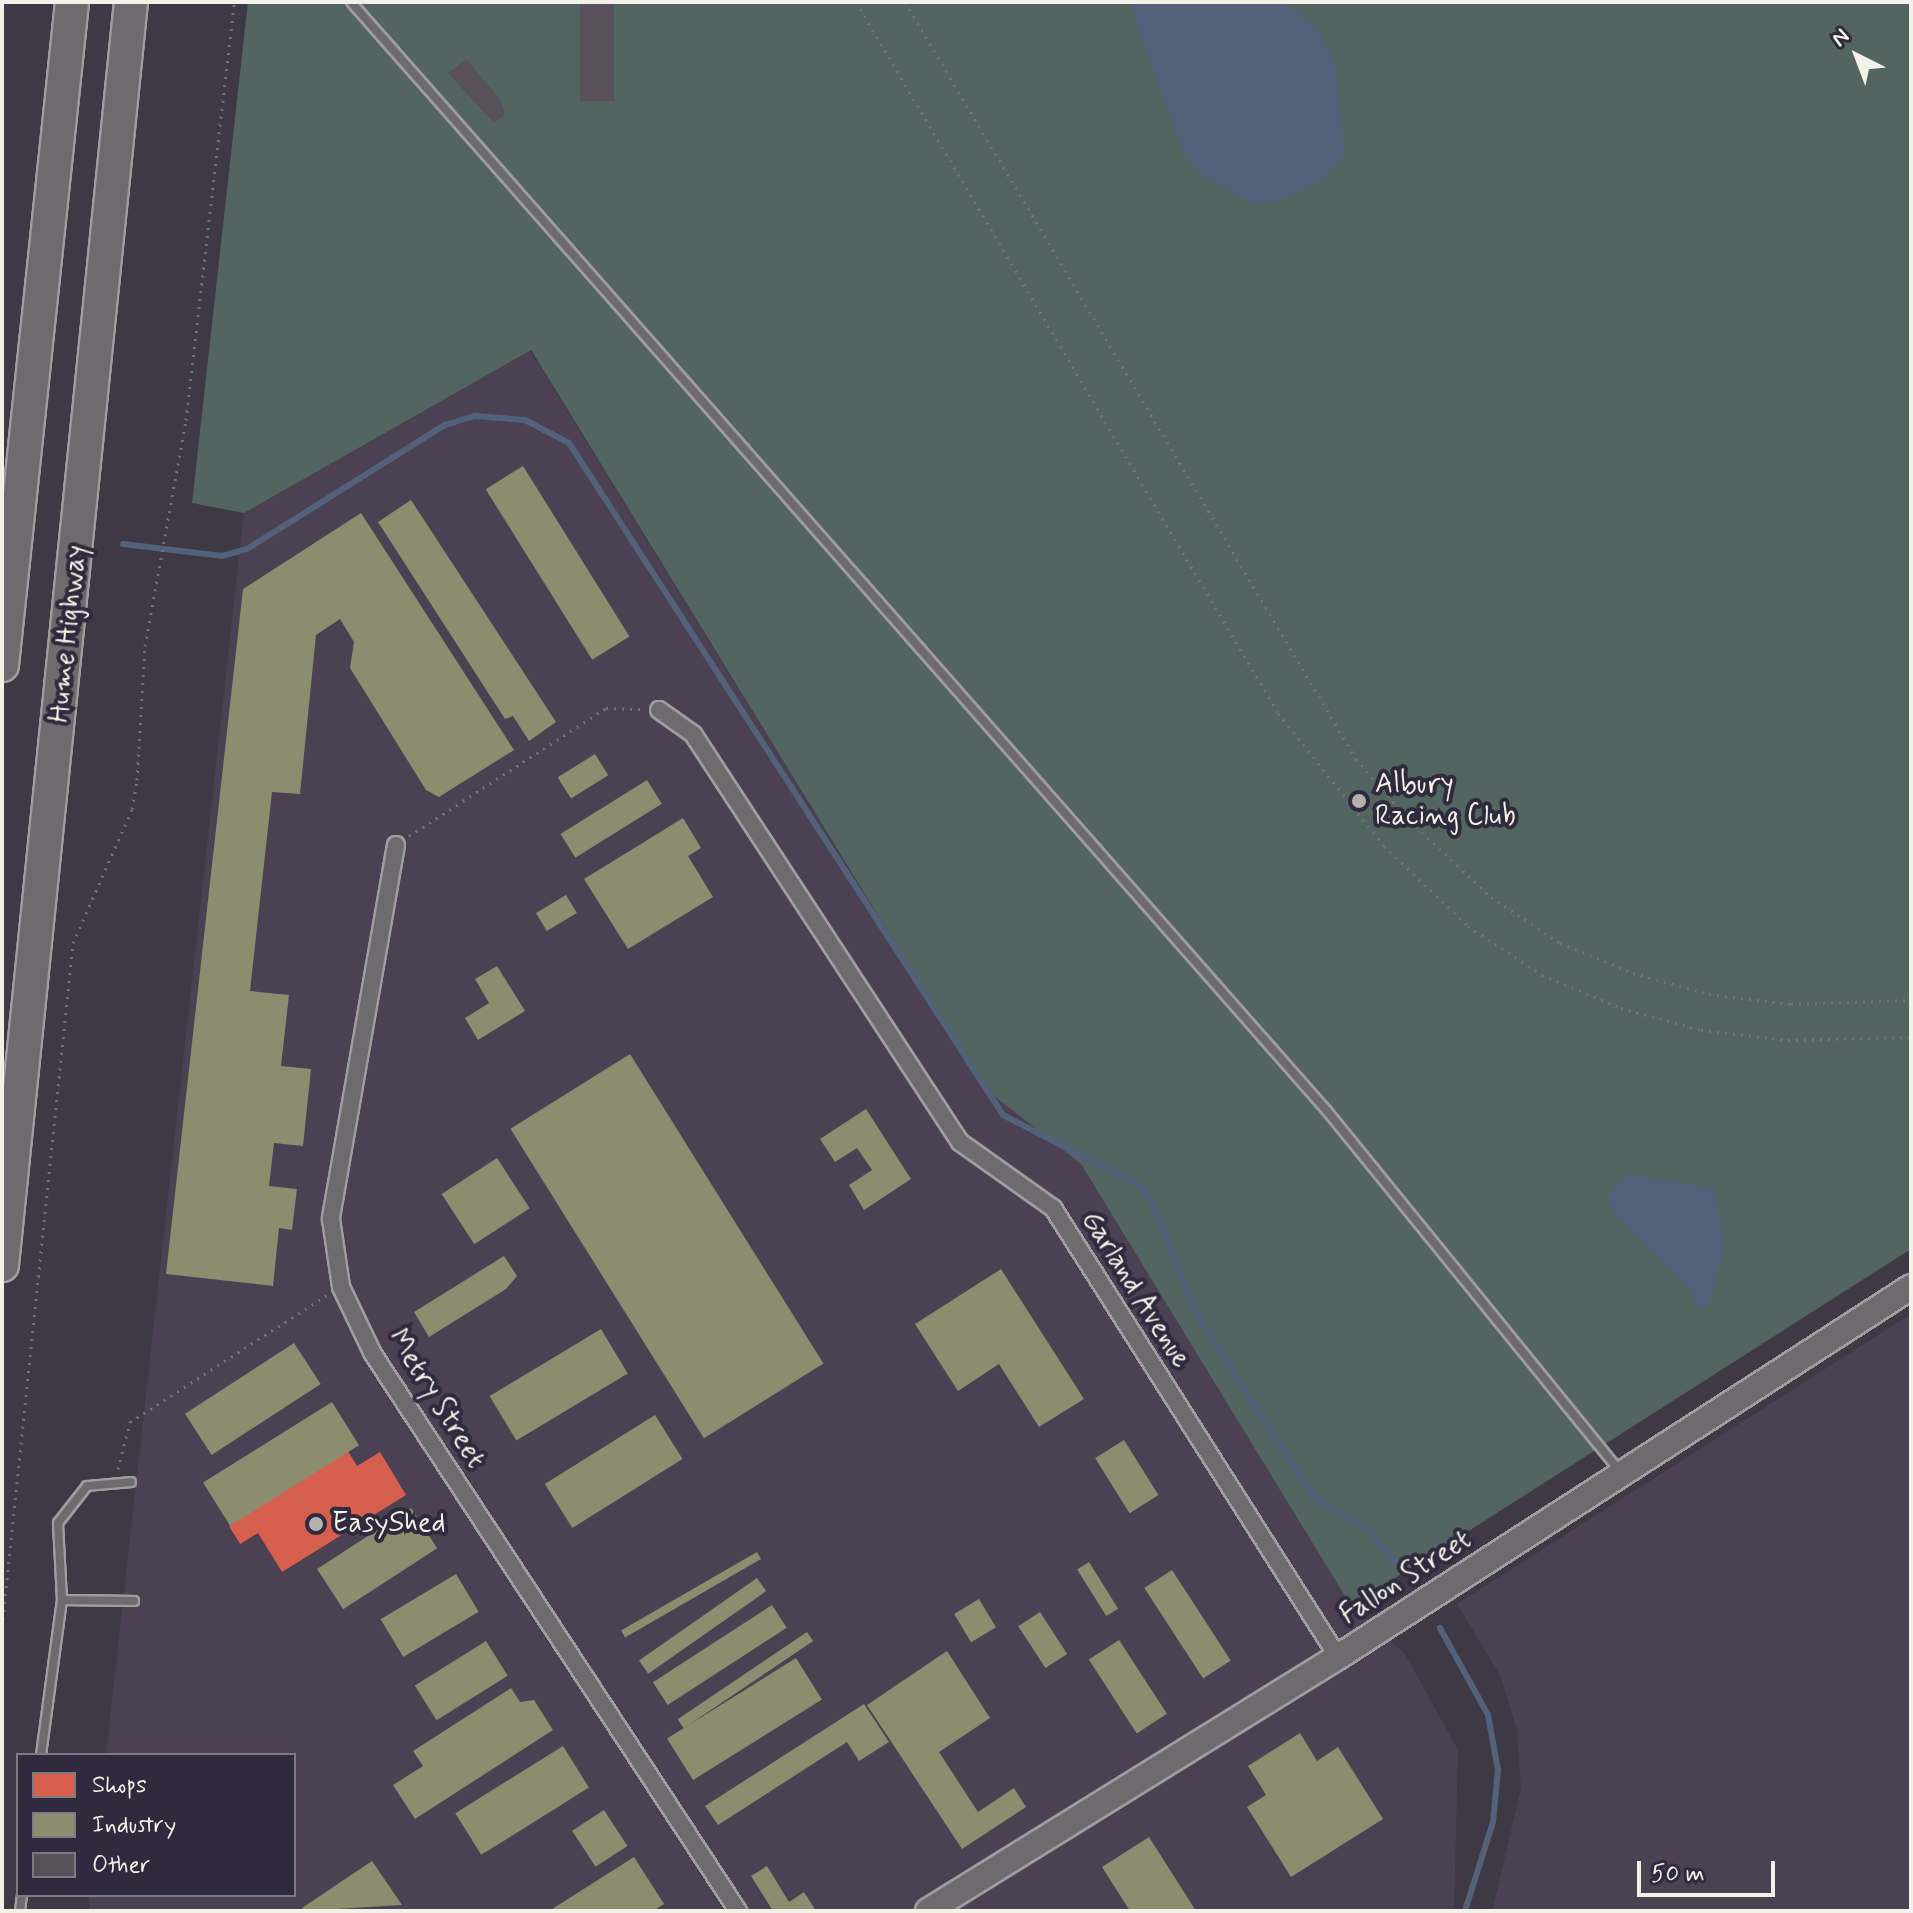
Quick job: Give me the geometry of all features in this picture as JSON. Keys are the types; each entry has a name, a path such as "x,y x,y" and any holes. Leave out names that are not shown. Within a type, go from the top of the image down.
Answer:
{"highway":[{"path":"2,665 72,2"},
{"name":"Hume Highway","path":"2,1265 131,2"}],"street":[{"name":"Garland Avenue","path":"659,710 693,734 960,1142 1053,1208 1338,1657"},
{"name":"Metry Street","path":"396,845 331,1219 341,1287 373,1354 738,1911"},
{"name":"Fallon Street","path":"928,1911 1338,1657 1911,1287"}],"lane":[{"path":"351,2 1327,1111 1622,1474"},
{"path":"41,1753 62,1600 58,1523 87,1486 118,1480 131,1482"},
{"path":"62,1600 134,1601"}],"path":[{"path":"2,1627 73,943 132,809 145,646 169,532 234,2"},
{"path":"856,2 1278,713 1384,846 1468,926 1542,975 1621,1008 1701,1030 1788,1040 1911,1037"},
{"path":"905,2 1356,759 1410,821 1491,897 1560,943 1633,973 1709,994 1791,1004 1911,1000"},
{"path":"396,845 606,708 659,710"},
{"path":"118,1480 130,1422 310,1303"}],"shaded area":[{"name":"Albury Racing Club","path":"248,2 1911,2 1911,1249 1351,1606 1081,1164 984,1088 531,350 244,513 192,503"},
{"path":"530,350 984,1088 1081,1164 1351,1606 1405,1654 1458,1750 1454,1911 89,1911 90,1897 296,1897 296,1753 106,1753 244,513"},
{"path":"1911,1314 1911,1911 1492,1911 1521,1789 1517,1730 1500,1675 1457,1604"}],"water":[{"path":"1129,2 1285,2 1316,28 1336,64 1345,154 1323,179 1283,200 1254,205 1206,177 1184,155"},
{"path":"1629,1175 1715,1188 1725,1248 1709,1307 1696,1306 1690,1289 1610,1210 1609,1190"}],"building: Shops":[{"path":"348,1451 357,1466 380,1452 406,1495 282,1572 258,1533 240,1544 229,1526"}],"building: Industry":[{"path":"523,466 630,636 592,660 486,489"},
{"path":"411,500 556,722 529,741 513,716 505,719 378,522"},
{"path":"361,513 514,750 439,797 426,790 350,668 354,642 340,619 316,635 300,794 272,792 250,991 289,995 281,1066 311,1069 303,1146 274,1143 269,1186 297,1189 292,1230 279,1228 273,1286 166,1274 243,589"},
{"path":"595,754 608,775 571,799 558,777"},
{"path":"647,780 662,804 575,858 560,834"},
{"path":"683,818 701,848 688,856 713,897 628,949 584,879"},
{"path":"566,895 577,913 547,931 536,913"},
{"path":"497,966 525,1011 478,1040 465,1018 489,1003 475,979"},
{"path":"630,1054 823,1364 704,1438 510,1129"},
{"path":"866,1109 911,1179 864,1210 849,1185 872,1170 857,1148 835,1162 820,1139"},
{"path":"497,1158 530,1208 474,1244 442,1194"},
{"path":"504,1256 517,1276 506,1289 429,1337 414,1312"},
{"path":"1001,1269 1084,1399 1039,1427 999,1364 958,1391 915,1324"},
{"path":"601,1329 628,1374 516,1441 490,1396"},
{"path":"294,1343 321,1384 212,1455 185,1414"},
{"path":"332,1402 359,1445 230,1526 203,1483"},
{"path":"655,1415 683,1459 572,1528 545,1484"},
{"path":"1124,1440 1158,1495 1130,1513 1095,1458"},
{"path":"411,1508 437,1548 343,1609 317,1569"},
{"path":"757,1552 761,1559 625,1637 621,1630"},
{"path":"1089,1562 1118,1609 1106,1616 1077,1569"},
{"path":"1172,1570 1231,1661 1203,1679 1144,1588"},
{"path":"456,1574 479,1612 403,1657 381,1619"},
{"path":"757,1578 766,1591 648,1674 639,1661"},
{"path":"979,1599 996,1627 971,1642 954,1614"},
{"path":"772,1605 787,1628 668,1705 653,1682"},
{"path":"1040,1612 1067,1654 1045,1668 1018,1626"},
{"path":"807,1632 813,1641 684,1728 678,1719"},
{"path":"1119,1640 1167,1714 1137,1733 1089,1660"},
{"path":"486,1641 508,1676 436,1720 415,1686"},
{"path":"947,1651 990,1718 939,1752 978,1812 1014,1788 1026,1807 962,1849 867,1705"},
{"path":"796,1658 822,1700 693,1780 667,1739"},
{"path":"511,1688 520,1702 534,1700 553,1730 415,1819 393,1785 423,1766 413,1751"},
{"path":"864,1704 889,1742 859,1761 847,1742 718,1825 705,1806"},
{"path":"1300,1733 1317,1761 1338,1747 1383,1819 1291,1877 1247,1807 1266,1795 1248,1766"},
{"path":"563,1746 589,1788 481,1855 455,1813"},
{"path":"604,1810 627,1846 596,1867 572,1831"},
{"path":"1149,1837 1196,1911 1130,1911 1102,1867"},
{"path":"634,1857 664,1904 653,1911 549,1911"},
{"path":"372,1861 402,1905 304,1911 302,1908"},
{"path":"767,1866 789,1902 804,1892 816,1911 773,1911 751,1876"}],"building: Other":[{"path":"580,2 614,2 614,101 580,101"},
{"path":"466,59 499,98 505,114 494,123 448,73"}],"waterway":[{"path":"123,544 222,556 247,549 445,425 475,416 525,420 569,443 1003,1115 1138,1185 1151,1199 1196,1313 1312,1495 1369,1530 1396,1564"},
{"path":"1440,1628 1488,1715 1498,1770 1493,1822 1465,1911"}],"place":[{"name":"Albury Racing Club","path":"1359,801"},
{"name":"EasyShed","path":"316,1524"}]}
